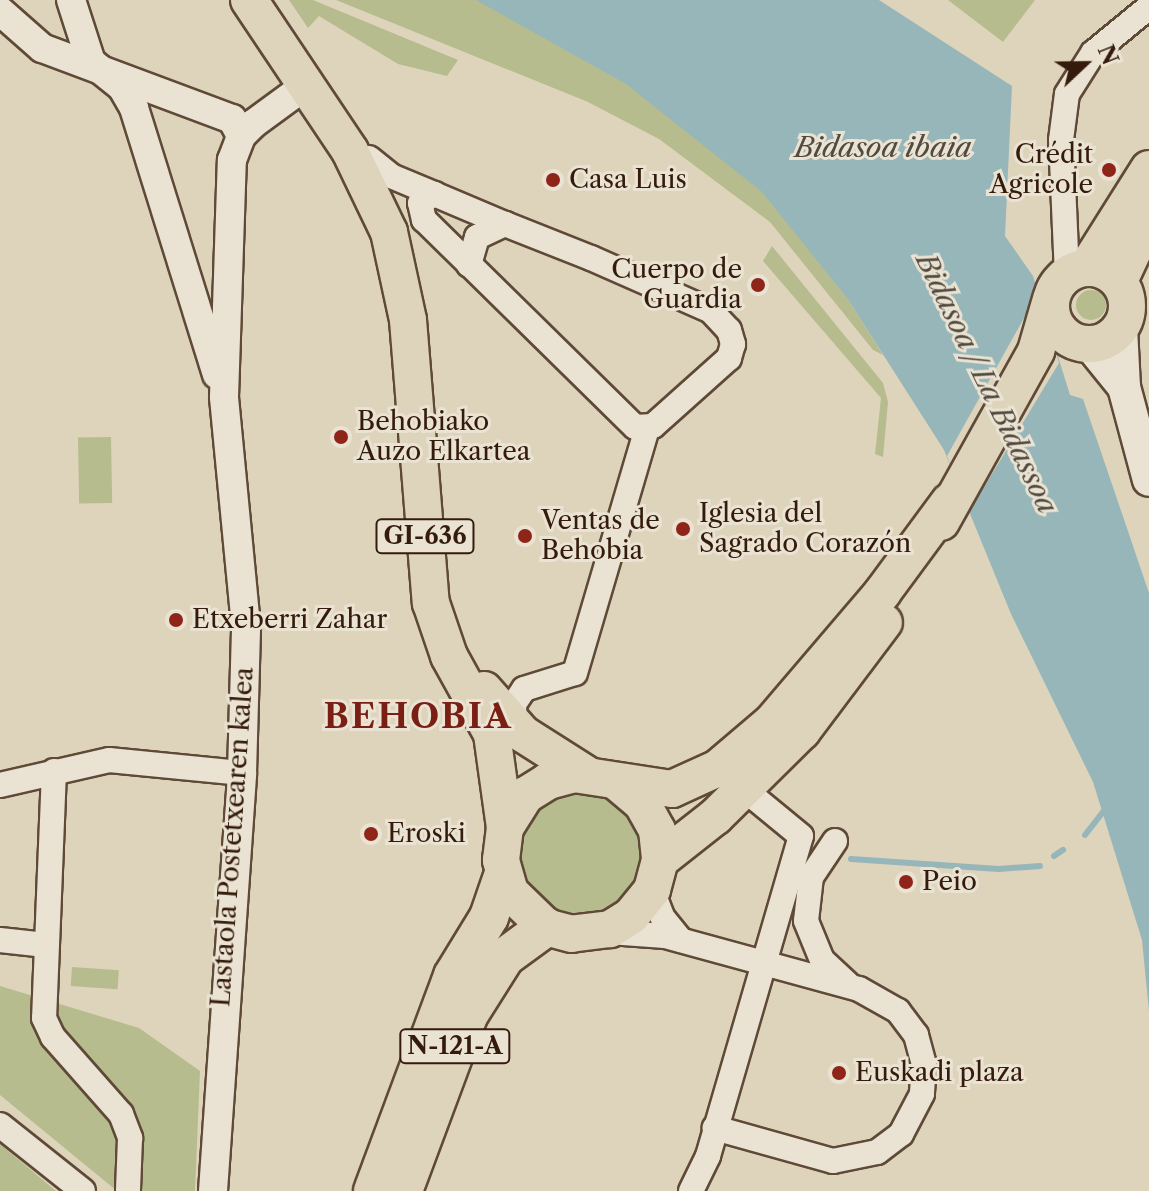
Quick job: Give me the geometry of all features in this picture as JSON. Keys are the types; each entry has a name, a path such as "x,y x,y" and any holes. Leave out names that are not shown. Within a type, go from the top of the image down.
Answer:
{"highway":[{"name":"N-121-A","path":"373,1191 453,976 489,917 503,876"},
{"name":"N-121-A","path":"403,1191 459,1034 490,979 514,947 546,927"},
{"name":"N-121-A","path":"422,1191 490,979"}],"main road":[{"name":"GI-636","path":"249,0 365,177 394,230 408,320 431,603 449,656 492,734 505,828 503,876"},
{"name":"GI-636","path":"263,0 369,158 394,230 421,319 445,608 475,677 515,726 602,779 651,816 656,875"},
{"path":"1036,351 1149,169"},
{"path":"1149,217 1081,280 1054,321 1096,339 1124,387 1149,480"},
{"path":"1036,351 1057,341 1096,339 1128,304 1081,280"},
{"name":"GI-636","path":"599,932 631,916 656,875 802,731 886,619 930,549 951,499 1036,351"},
{"name":"GI-636","path":"505,828 517,805 537,787 561,776 672,789 718,768 772,722 882,593 951,499"},
{"path":"503,876 519,906 546,927 572,934 599,932"}],"street":[{"path":"71,0 91,62 122,87 134,108 224,397"},
{"path":"1081,280 1061,122 1067,94 1093,53 1149,7"},
{"path":"0,11 42,48 91,62 232,119 241,136 306,85"},
{"name":"Lastaola Postetxearen kalea","path":"213,1191 242,773 246,626 224,397 232,160 241,136"},
{"path":"369,158 391,176 723,320 733,344 729,358 647,428 575,673 524,689 514,704 515,726"},
{"path":"434,194 423,198 420,215 618,416 647,428"},
{"path":"469,265 477,237 505,224"},
{"path":"0,785 109,760 242,773"},
{"path":"54,771 44,1018 53,1037 121,1114 130,1138 129,1189"},
{"path":"715,1128 833,1161 877,1152 901,1134 922,1094 921,1050 898,1011 853,987 822,960 806,921 811,877 835,841 801,836 745,790"},
{"path":"691,1191 708,1156 801,836"},
{"path":"656,875 663,918 681,940"},
{"path":"599,932 681,940 853,987"},
{"path":"0,940 46,945"},
{"path":"0,1125 83,1191"},
{"path":"704,1191 711,1169 708,1156"}],"green space":[{"path":"289,0 313,0 458,60 447,76 398,64 319,16 308,28"},
{"path":"336,0 615,0 847,298 883,355 873,350 770,222 659,139 588,102"},
{"path":"948,0 1035,0 1003,42"},
{"path":"772,246 883,383 888,402 883,457 875,454 881,398 763,261"},
{"path":"1091,290 1102,294 1106,305 1102,316 1091,320 1080,316 1076,305 1080,294"},
{"path":"111,437 112,503 79,504 78,438"},
{"path":"580,791 604,796 625,809 638,830 643,854 638,878 625,899 604,912 580,917 556,912 535,899 522,878 517,854 522,830 535,809 556,796"},
{"path":"72,967 119,970 118,989 71,986"},
{"path":"0,986 139,1028 200,1071 195,1191 117,1191 0,1095"},
{"path":"0,1144 56,1191 0,1191"}],"water":[{"name":"Bidasoa ibaia","path":"476,0 879,0 1012,86 1005,236 1033,276 1070,395 1083,399 1149,593 1149,1011 1142,940 1093,782 1011,614 944,450 847,298 762,192 626,84"}],"pier":[{"path":"1038,293 1059,363 969,512 947,456"}],"waterway":[{"path":"1085,835 1108,806"},
{"path":"1054,856 1063,850"},
{"path":"851,859 999,869 1040,866"}],"place":[{"name":"Crédit Agricole","path":"1109,170"},
{"name":"Casa Luis","path":"553,180"},
{"name":"Cuerpo de Guardia","path":"758,285"},
{"name":"Behobiako Auzo Elkartea","path":"341,437"},
{"name":"Iglesia del Sagrado Corazón","path":"683,529"},
{"name":"Ventas de Behobia","path":"525,536"},
{"name":"Etxeberri Zahar","path":"176,620"},
{"name":"Eroski","path":"371,834"},
{"name":"Peio","path":"906,882"},
{"name":"Euskadi plaza","path":"839,1073"}],"district":[{"name":"BEHOBIA","path":"418,717"}],"water label":[{"name":"Bidasoa / La Bidassoa","path":"987,383"}]}
